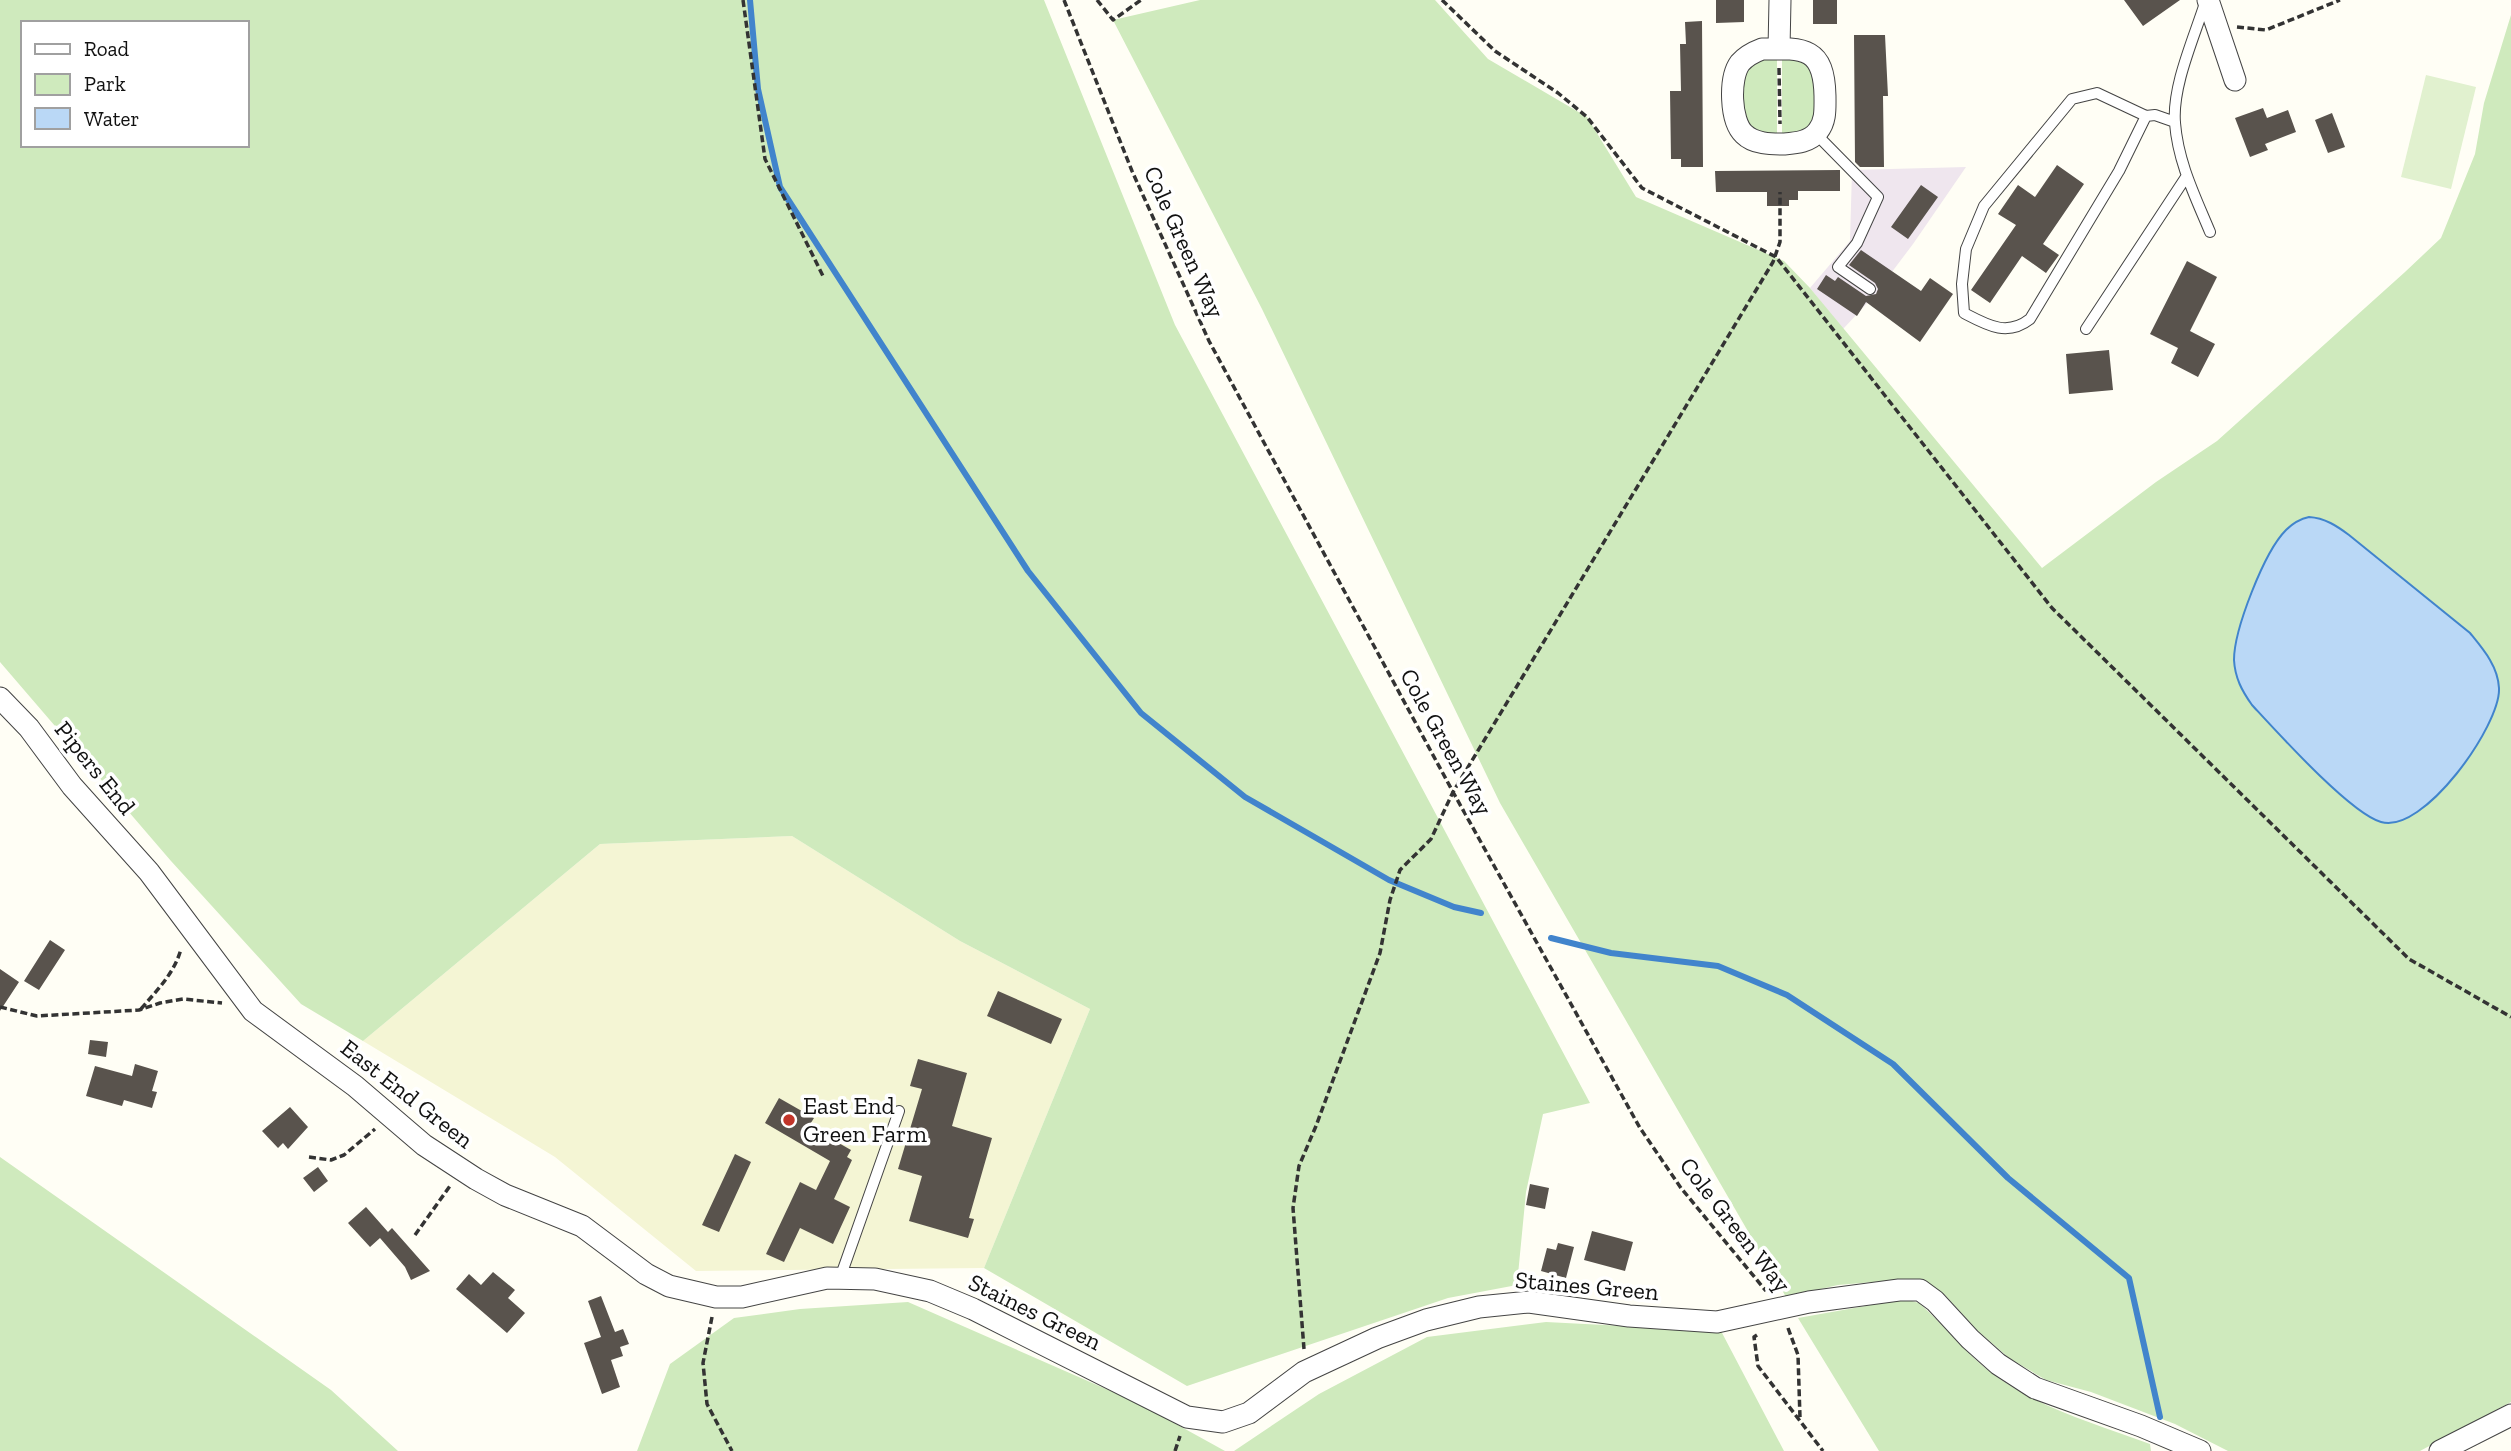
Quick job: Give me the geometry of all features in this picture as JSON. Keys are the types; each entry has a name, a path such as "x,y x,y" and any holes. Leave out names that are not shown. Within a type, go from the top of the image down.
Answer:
{"street":[{"path":"1779,49 1780,0"},
{"path":"2207,0 2218,25 2235,80"},
{"path":"1779,49 1807,51 1814,56 1823,71 1825,118 1816,134 1799,143 1765,144 1744,135 1736,124 1734,85 1739,65 1755,52 1779,49"},
{"name":"Pipers End","path":"0,698 29,728 72,786 149,872"},
{"name":"East End Green","path":"149,872 253,1011 355,1086 424,1145 505,1195 582,1226 646,1274 669,1286 686,1290"},
{"name":"Staines Green","path":"686,1290 716,1297 741,1297 827,1278 875,1279 930,1291 973,1309 1187,1418 1223,1422 1249,1413 1304,1373 1389,1333 1426,1320 1479,1307 1529,1302 1629,1316 1717,1322 1780,1308 1899,1290 1920,1290 1935,1301 1970,1339 1998,1364 2035,1388 2141,1426 2200,1451"},
{"path":"2440,1451 2511,1415"}],"lane":[{"path":"2207,0 2176,98 2175,122 2186,177 2210,232"},
{"path":"2146,116 2119,171 2030,320 2021,326 2005,330 1964,313 1962,284 1966,249 1984,206 2072,99 2097,93 2146,116 2155,115 2175,122"},
{"path":"1816,134 1878,197 1857,243 1838,267 1870,289"},
{"path":"2086,329 2186,177"},
{"path":"840,1279 899,1111"}],"path":[{"path":"743,0 765,159 823,276"},
{"name":"Cole Green Way","path":"1064,0 1132,171 1209,341 1453,792 1640,1128 1681,1188 1780,1308 1777,1320 1754,1337 1758,1366 1823,1451"},
{"path":"1097,0 1113,20 1141,0"},
{"path":"1442,0 1495,51 1558,93 1587,117 1642,188 1776,257 2052,608 2409,959 2511,1017"},
{"path":"2218,25 2266,30 2340,0"},
{"path":"1779,49 1780,144"},
{"path":"1304,1373 1293,1208 1299,1166 1317,1126 1380,953 1390,900 1400,870 1431,839 1453,792 1776,257 1780,242 1780,192"},
{"path":"139,1010 168,978 177,962 183,942 184,920"},
{"path":"0,1007 37,1016 139,1010 183,999 215,1001 253,1011"},
{"path":"309,1157 331,1160 344,1155 377,1127 386,1113"},
{"path":"415,1235 461,1170"},
{"path":"716,1297 703,1363 707,1404 732,1451"},
{"path":"1789,1330 1798,1355 1800,1418"}],"shaded area":[{"path":"1966,167 1873,297 1843,329 1810,288 1850,241 1852,170"}],"green space":[{"path":"0,0 1044,0 1175,325 1590,1103 1543,1114 1526,1192 1517,1285 1448,1298 1187,1386 984,1268 1090,1009 960,941 792,836 600,844 363,1041 301,1004 171,861 0,662"},
{"path":"1200,0 1435,0 1488,59 1587,117 1636,197 1784,261 1810,288 2042,568 2156,482 2217,441 2441,238 2475,154 2484,103 2511,15 2511,1402 2420,1451 2228,1451 2175,1424 2091,1392 2046,1380 2009,1358 1978,1331 1945,1295 1929,1284 1909,1279 1838,1285 1786,1297 1500,803 1262,309 1113,20"},
{"path":"1764,59 1777,59 1777,137 1754,133 1742,114 1743,71"},
{"path":"1782,59 1806,61 1814,72 1817,116 1806,132 1782,137"},
{"path":"2426,75 2476,87 2451,189 2401,177"},
{"name":"East End Green Farm","path":"792,836 960,941 1090,1009 984,1268 696,1271 555,1157 363,1041 600,844"},
{"path":"0,1157 331,1390 398,1451 0,1451"},
{"path":"1905,1299 1919,1303 1976,1360 2002,1381 2042,1403 2150,1444 2151,1451 1879,1451 1798,1318"},
{"path":"908,1302 1138,1403 1225,1451 637,1451 670,1364 734,1318 800,1309"},
{"path":"1546,1322 1721,1331 1784,1451 1234,1451 1319,1394 1427,1337"}],"water":[{"path":"2309,517 2326,521 2344,532 2470,633 2496,672 2499,688 2496,705 2474,750 2457,774 2437,795 2417,812 2398,821 2381,822 2351,804 2296,752 2252,705 2237,678 2235,647 2260,573 2286,530"}],"building":[{"path":"1716,0 1744,0 1744,22 1716,23"},
{"path":"1813,0 1837,0 1837,24 1813,24"},
{"path":"2124,0 2180,0 2143,26"},
{"path":"1702,21 1703,167 1681,167 1681,159 1671,159 1670,91 1681,91 1680,44 1686,44 1685,22"},
{"path":"1854,35 1885,35 1888,96 1883,96 1884,167 1860,167 1855,162"},
{"path":"2263,108 2267,118 2288,110 2296,132 2265,144 2268,150 2250,157 2235,118"},
{"path":"2332,113 2345,147 2328,153 2315,120"},
{"path":"2057,165 2084,184 2043,244 2059,255 2046,273 2022,256 1990,303 1971,290 2016,225 1998,214 2018,185 2035,197"},
{"path":"1840,170 1840,191 1798,191 1798,200 1789,200 1789,206 1767,206 1767,192 1716,192 1715,171"},
{"path":"1921,185 1938,197 1908,239 1891,227"},
{"path":"1861,250 1921,291 1930,278 1953,294 1920,342 1866,302 1857,316 1817,289 1826,275 1835,281 1838,277 1866,296 1876,294 1878,289 1875,283 1849,265"},
{"path":"2187,261 2217,277 2190,331 2215,344 2198,377 2171,363 2178,348 2150,334"},
{"path":"2109,350 2113,390 2069,394 2066,354"},
{"path":"50,940 65,950 39,990 24,981"},
{"path":"0,969 19,982 0,1011"},
{"path":"998,991 1062,1019 1051,1044 987,1016"},
{"path":"90,1040 108,1042 106,1057 88,1054"},
{"path":"918,1059 967,1073 952,1126 992,1138 969,1218 974,1219 968,1238 909,1221 922,1176 898,1169 922,1089 910,1086"},
{"path":"135,1064 158,1071 152,1091 157,1092 152,1108 124,1100 122,1106 86,1096 95,1066 132,1076"},
{"path":"779,1098 814,1118 809,1126 851,1150 847,1157 852,1160 834,1199 850,1207 833,1244 800,1228 784,1262 766,1254 800,1182 816,1190 830,1161 765,1123"},
{"path":"290,1107 308,1127 288,1149 283,1143 278,1148 262,1131"},
{"path":"735,1154 751,1162 719,1232 702,1225"},
{"path":"318,1167 328,1181 314,1192 303,1178"},
{"path":"1530,1184 1549,1188 1545,1209 1526,1205"},
{"path":"366,1207 388,1232 392,1228 430,1271 411,1280 405,1267 380,1238 370,1247 348,1223"},
{"path":"1592,1231 1633,1242 1625,1271 1584,1260"},
{"path":"1558,1243 1574,1247 1566,1278 1541,1271 1547,1248 1556,1250"},
{"path":"493,1272 515,1290 508,1298 525,1313 507,1333 456,1289 469,1274 481,1285"},
{"path":"601,1296 615,1332 623,1329 629,1344 620,1347 623,1356 611,1360 620,1387 602,1394 584,1343 601,1337 588,1301"}],"waterway":[{"path":"750,0 758,89 780,187 1028,571 1141,713 1245,797 1389,880 1454,907 1481,913"},
{"path":"1551,938 1611,953 1718,966 1787,995 1893,1064 2008,1178 2129,1278 2160,1417"}],"place":[{"name":"East End Green Farm","path":"789,1120"}]}
